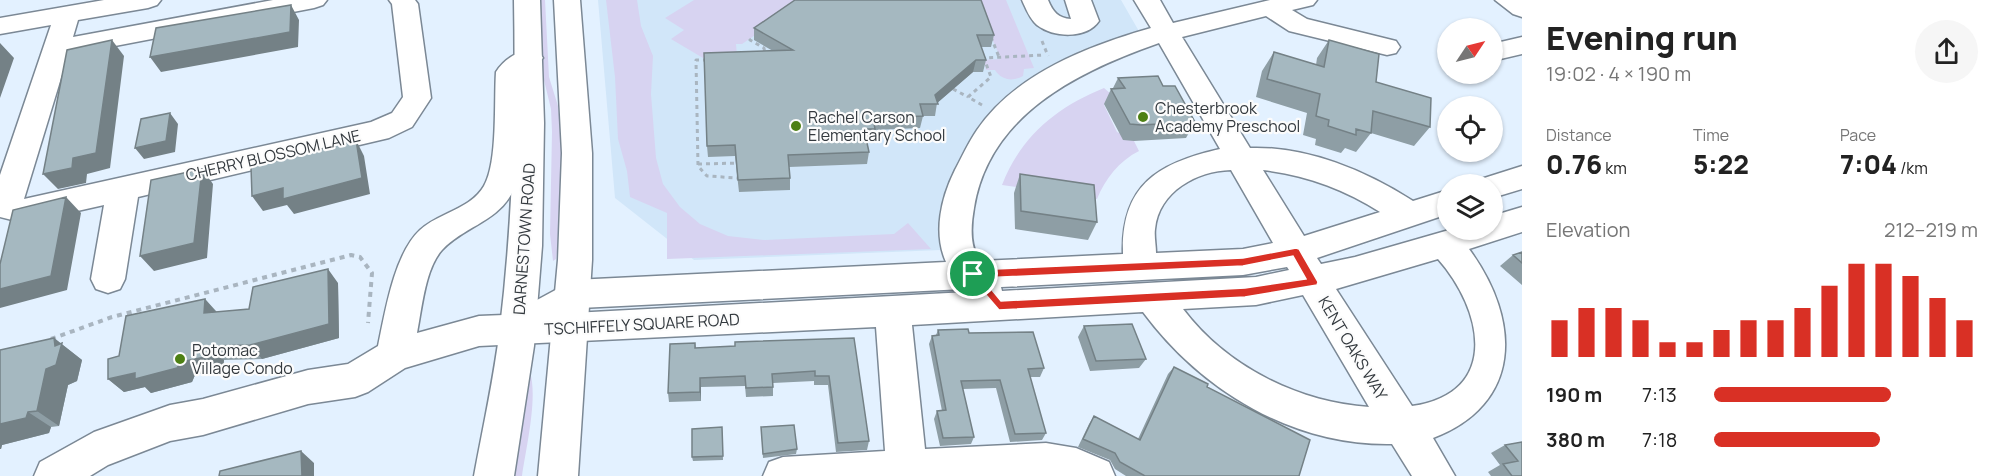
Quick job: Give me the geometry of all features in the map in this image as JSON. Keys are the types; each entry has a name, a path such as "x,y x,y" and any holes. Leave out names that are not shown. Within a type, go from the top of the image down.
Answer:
{"street":[{"path":"0,27 148,0"},
{"path":"56,49 314,0"},
{"name":"CHERRY BLOSSOM LANE","path":"67,15 3,208 24,211 379,131 402,120 417,98 405,4 402,0"},
{"name":"DARNESTOWN ROAD","path":"494,476 518,330 529,157 527,0"},
{"path":"558,476 573,311 577,153 567,0"},
{"path":"1035,0 1047,20 1060,26 1072,26 1086,21 1078,0"},
{"name":"KENT OAKS WAY","path":"1147,0 1313,282 1401,426 1435,476"},
{"path":"999,306 961,260 958,248 958,202 971,165 990,133 1015,107 1074,66 1112,49 1304,0"},
{"path":"1508,0 1522,9"},
{"path":"1270,8 1298,25 1387,47"},
{"path":"1503,49 1522,45"},
{"path":"394,355 419,257 430,240 490,200 498,190 504,173 510,72 529,58"},
{"path":"1410,215 1364,187 1320,169 1284,161 1240,158 1197,164 1181,170 1155,189 1140,215 1136,230 1147,283 1166,318 1196,350 1251,389 1288,406 1336,422 1401,426 1432,420 1454,411 1472,399 1484,383 1492,366 1495,346 1487,305 1476,284 1445,245"},
{"path":"1503,183 1522,177"},
{"path":"108,279 123,189"},
{"name":"TSCHIFFELY SQUARE ROAD","path":"573,311 893,312 999,306 1147,283 1296,252 1437,206"},
{"name":"TSCHIFFELY SQUARE ROAD","path":"1503,225 1522,219"},
{"name":"TSCHIFFELY SQUARE ROAD","path":"54,476 94,451 170,423 203,417 308,387 355,380 394,355 479,331 518,330 573,311 973,274 1256,291 1313,282 1459,240"},
{"path":"893,312 907,472"},
{"path":"783,476 907,472 1046,462 1076,467 1093,476"}],"path":[{"path":"760,33 750,40 764,48 765,58"},
{"path":"991,36 999,57"},
{"path":"968,97 991,77 984,58 1048,55"},
{"path":"708,60 696,60 698,164 702,171 713,178 738,178"},
{"path":"953,89 990,109"},
{"path":"698,164 743,163"},
{"path":"42,343 112,316 351,255 360,257 372,273 368,332 370,346 394,355"}],"shaded area":[{"path":"539,0 545,0 549,77 558,106 562,140 558,245 556,259 553,261 550,234 551,109 543,76"},
{"name":"Rachel Carson Elementary School","path":"598,0 1121,0 1140,33 1081,50 990,116 973,136 949,182 940,221 941,250 694,260 615,198"},
{"path":"606,0 637,0 641,26 653,56 651,94 656,158 663,184 680,207 700,224 728,236 765,240 894,234 908,223 931,249 667,259 667,213 630,197 627,171 618,139 615,77"},
{"path":"694,0 806,0 742,44 736,44 737,56 703,58 671,39 684,30 665,18"},
{"path":"975,0 1006,0 1034,68 1024,69 1023,76 1011,79 1000,76 995,70 986,70 983,60 1001,59"},
{"path":"1104,88 1111,94 1104,105 1117,132 1133,139 1139,151 1114,171 1104,184 1097,199 1002,185 1019,152 1042,125 1071,104"},
{"path":"530,372 532,409 522,476 512,476"}],"building":[{"name":"Rachel Carson Elementary School","path":"795,0 981,0 994,35 977,35 986,60 976,60 935,95 938,104 920,104 923,116 873,118 875,129 864,129 869,152 788,155 790,178 738,180 735,145 707,146 704,53 793,50 754,28"},
{"path":"291,5 290,32 150,57 156,28"},
{"path":"112,40 96,153 73,158 72,168 43,174 67,50"},
{"path":"1329,40 1379,54 1376,82 1431,98 1430,127 1373,111 1371,133 1356,129 1356,135 1328,126 1329,120 1316,116 1320,94 1267,79 1274,52 1324,67"},
{"path":"1158,76 1163,86 1175,86 1195,122 1130,124 1111,89 1125,88 1118,78"},
{"path":"170,113 166,141 135,148 141,119"},
{"path":"356,140 362,178 283,199 283,188 252,196 251,167"},
{"path":"202,169 194,243 140,256 151,180"},
{"path":"1020,174 1094,185 1097,222 1021,211"},
{"path":"66,197 51,276 0,289 0,264 13,210"},
{"path":"1522,252 1522,263 1513,255"},
{"path":"328,269 329,324 250,345 211,346 210,356 181,362 177,368 135,379 135,373 108,379 108,359 119,356 126,316 205,299 204,313 249,309 253,287"},
{"path":"1132,324 1146,359 1096,361 1084,326"},
{"path":"968,329 969,333 1033,332 1044,368 1028,369 1046,433 1015,434 1000,380 961,381 974,437 943,438 937,411 946,410 932,336 939,335 938,330"},
{"path":"54,338 55,346 62,343 56,365 46,369 37,411 28,412 26,418 0,424 0,350"},
{"path":"854,338 869,441 838,443 829,376 815,376 815,371 772,374 773,387 746,388 745,376 700,378 700,392 668,393 670,344 695,343 695,348 735,346 735,342"},
{"path":"1174,367 1208,384 1207,387 1310,440 1299,476 1145,476 1120,462 1115,453 1083,439 1094,416 1140,440"},
{"path":"794,425 797,449 763,454 761,427"},
{"path":"722,427 723,456 692,457 692,429"},
{"path":"1522,442 1522,476 1512,476 1503,464 1518,461 1505,445"},
{"path":"301,451 302,476 219,476 220,471"}],"place":[{"name":"Chesterbrook Academy Preschool","path":"1143,117"},
{"name":"Rachel Carson Elementary School","path":"796,126"},
{"name":"Potomac Village Condo","path":"180,359"}],"route":[{"path":"1296,252 1313,282 1256,291 1154,299 999,306 973,274 1243,262 1296,252"}]}
